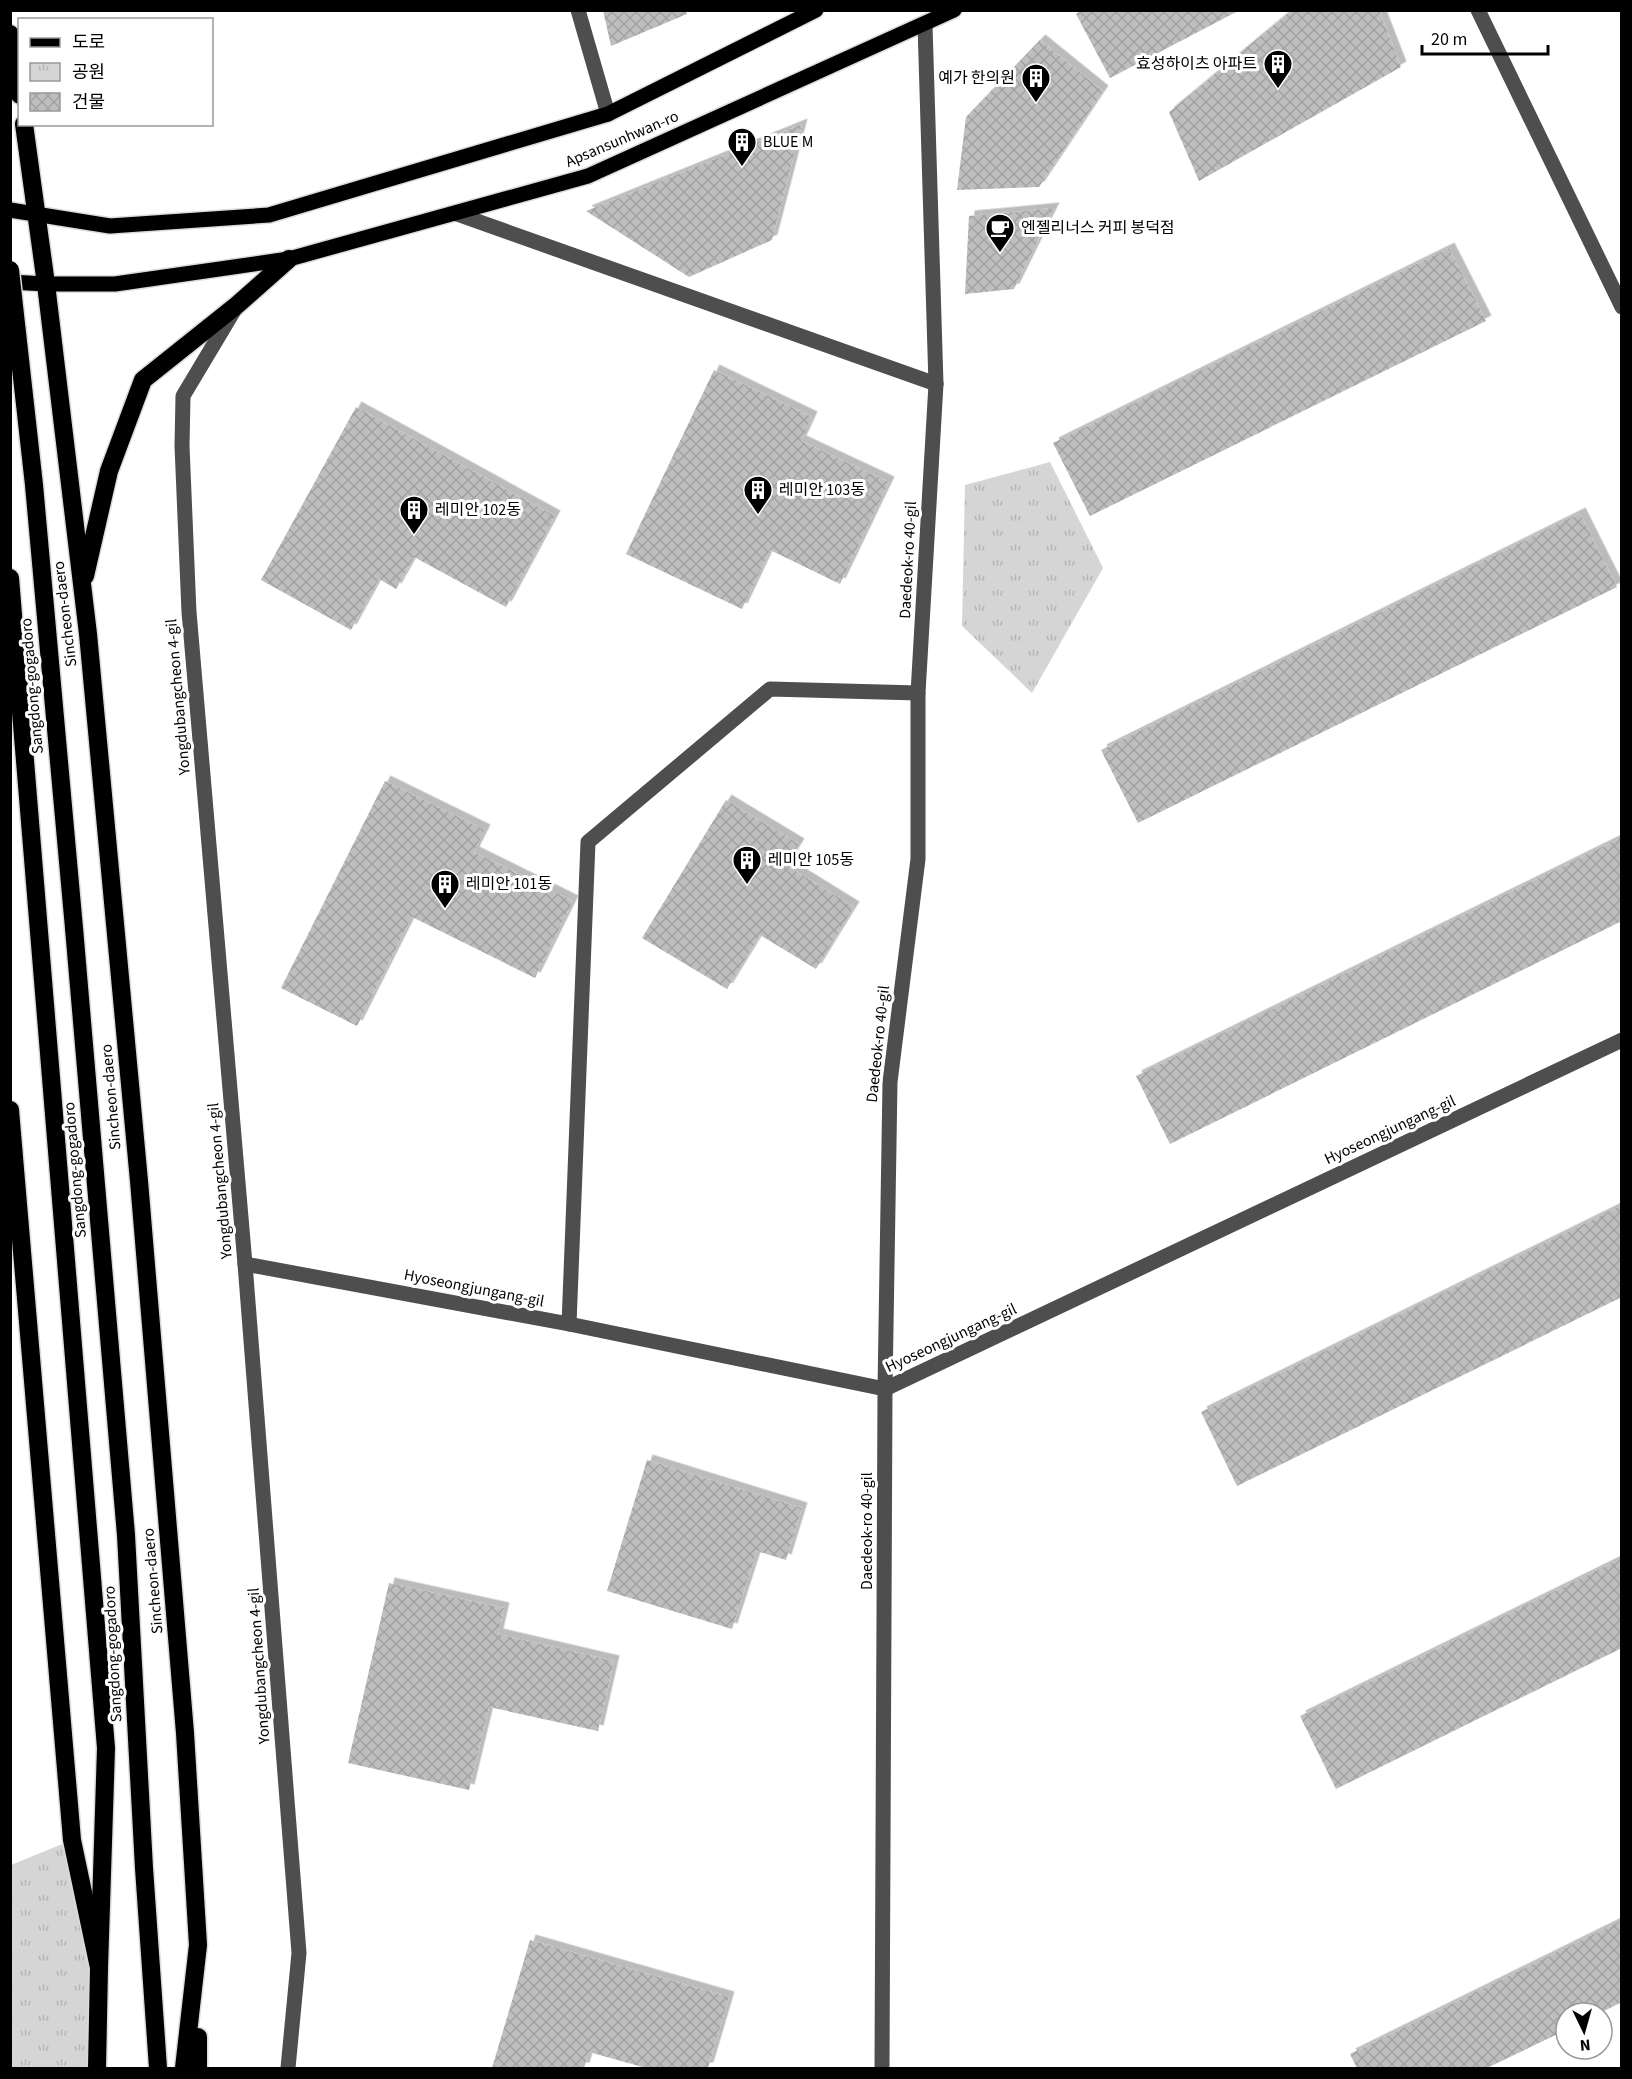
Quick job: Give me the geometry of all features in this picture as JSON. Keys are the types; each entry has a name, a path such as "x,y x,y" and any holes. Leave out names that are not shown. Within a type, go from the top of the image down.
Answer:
{"highway":[{"path":"10,34 18,83"},
{"name":"Sincheon-daero","path":"24,126 46,284 88,634 139,1180 185,1733 198,1945 184,2068"},
{"path":"82,590 109,471 143,380 237,305 289,259"},
{"name":"Sangdong-gogadoro","path":"10,270 34,485 126,1535 144,1868 158,2068"},
{"name":"Sangdong-gogadoro","path":"10,578 106,1748 99,1968"},
{"path":"10,1110 72,1840 99,1968 97,2068"},
{"path":"198,1945 198,2068"}],"main road":[{"name":"Apsansunhwan-ro","path":"608,114 816,10"},
{"name":"Apsansunhwan-ro","path":"10,282 115,284 289,259 457,214 588,176 954,10"},
{"path":"10,210 110,226 269,215 608,114"}],"street":[{"name":"Apsansunhwan-ro","path":"578,10 608,114"},
{"path":"1478,10 1622,307"},
{"name":"Daedeok-ro 40-gil","path":"882,2068 885,1389 890,1082 918,859 918,693 936,384 925,25"},
{"path":"457,214 936,384"},
{"name":"Yongdubangcheon 4-gil","path":"237,305 183,396 182,446 189,612 245,1264 299,1953 288,2068"},
{"path":"569,1324 588,842 770,689 918,693"},
{"name":"Hyoseongjungang-gil","path":"245,1264 569,1324 885,1389 1622,1040"}],"green space":[{"path":"1050,462 1103,568 1032,693 962,626 965,485"},
{"path":"72,1840 99,1968 88,2068 11,2068 11,1865"}],"building":[{"path":"603,10 685,10 687,14 611,46"},
{"path":"1082,10 1240,10 1110,78 1076,14"},
{"name":"효성하이츠 아파트","path":"1292,10 1379,10 1401,67 1199,181 1169,112"},
{"name":"예가 한의원","path":"1040,40 1103,91 1039,187 957,190 966,117"},
{"name":"BLUE M","path":"802,124 772,240 689,277 586,211"},
{"name":"엔젤리너스 커피 봉덕점","path":"1054,208 1014,289 965,294 969,216"},
{"path":"1449,248 1486,321 1090,516 1053,443"},
{"name":"레미안 103동","path":"714,370 812,417 801,441 889,482 840,584 770,550 742,609 626,554"},
{"name":"레미안 102동","path":"356,407 555,516 506,607 414,557 396,589 379,579 351,630 261,580"},
{"path":"1580,513 1617,587 1138,823 1101,750"},
{"name":"레미안 101동","path":"385,781 485,830 474,852 573,901 535,978 412,917 357,1026 281,988"},
{"name":"레미안 105동","path":"726,800 799,844 786,865 854,907 816,969 760,935 727,989 642,938"},
{"path":"1622,837 1622,921 1170,1144 1136,1076"},
{"path":"1622,1205 1622,1297 1237,1486 1201,1412"},
{"path":"647,1460 802,1508 786,1560 757,1551 732,1629 607,1591"},
{"path":"1622,1558 1622,1648 1336,1789 1300,1716"},
{"path":"389,1583 504,1608 498,1634 614,1661 598,1731 489,1707 469,1790 348,1763"},
{"path":"1622,1920 1622,2002 1614,2006 1614,2001 1554,2001 1554,2036 1487,2068 1357,2068 1350,2054"},
{"path":"530,1940 729,1997 708,2068 646,2068 589,2052 584,2068 492,2068"}],"place":[{"name":"효성하이츠 아파트","path":"1278,90"},
{"name":"예가 한의원","path":"1036,104"},
{"name":"BLUE M","path":"742,168"},
{"name":"엔젤리너스 커피 봉덕점","path":"1000,254"},
{"name":"레미안 103동","path":"758,516"},
{"name":"레미안 102동","path":"414,536"},
{"name":"레미안 105동","path":"747,886"},
{"name":"레미안 101동","path":"445,910"}]}
